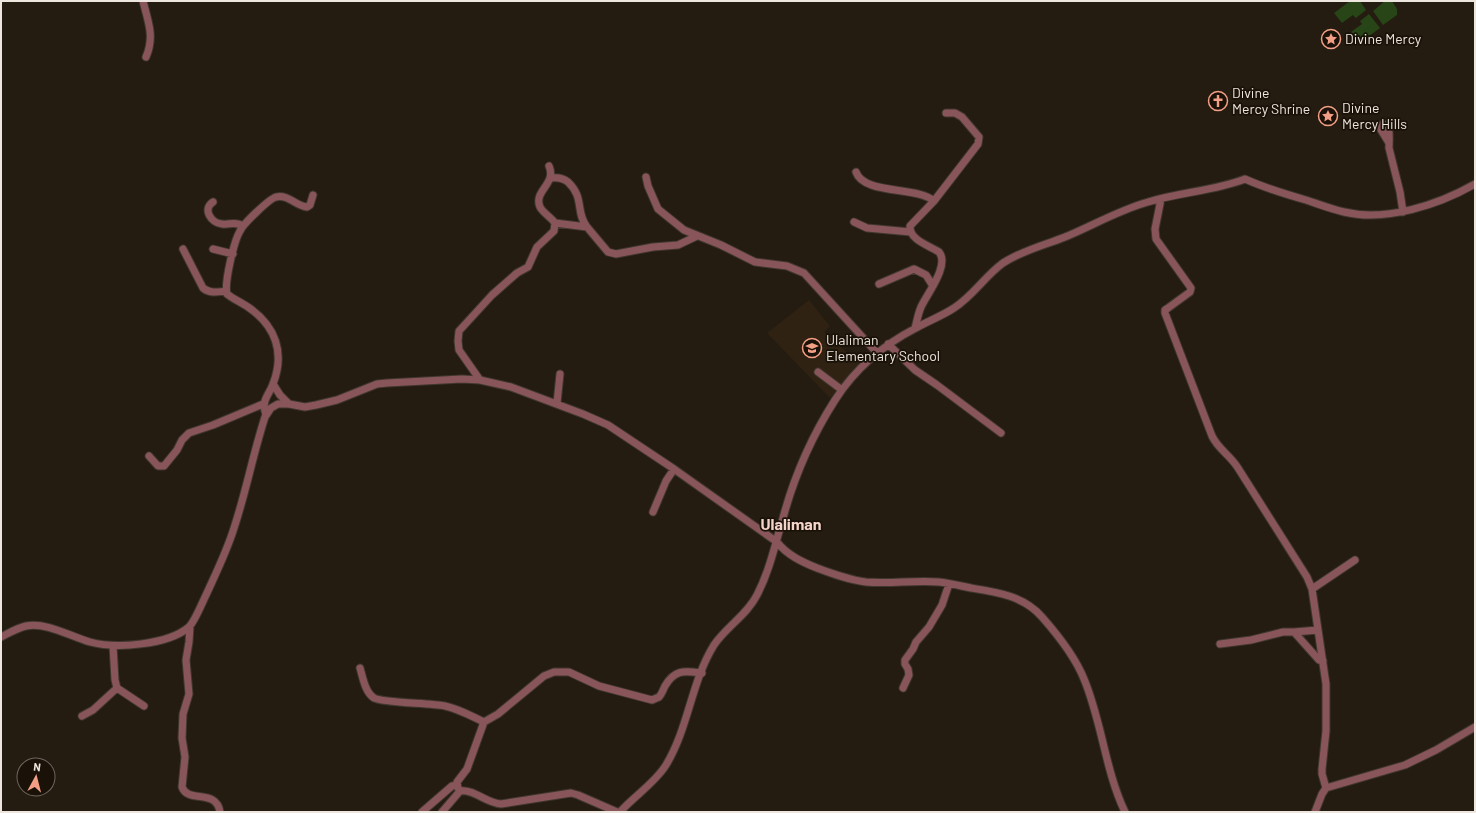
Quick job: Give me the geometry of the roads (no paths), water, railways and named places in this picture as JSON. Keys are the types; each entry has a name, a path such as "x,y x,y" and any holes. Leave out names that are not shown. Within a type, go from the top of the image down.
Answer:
{"street":[{"path":"143,1 150,27 151,39 150,48 146,58"},
{"path":"915,328 921,308 933,286 942,264 942,255 937,250 920,241 911,232 910,226 934,201 959,170 978,144 979,140 976,133 962,117 955,113 946,113"},
{"path":"1389,143 1403,212"},
{"path":"549,166 551,178 539,196 538,201 541,209 555,223 587,227"},
{"path":"856,172 862,181 890,189 926,196 934,201"},
{"path":"646,177 648,186 658,209 684,230 717,243 755,262 787,266 809,276 877,353"},
{"path":"551,178 561,178 566,180 576,190 580,202 580,216 587,227 608,252 616,254 653,247 678,245 696,236"},
{"path":"422,812 452,786 470,792 495,804 506,804 571,794 578,795 618,812 654,780 666,764 686,721 691,699 708,655 718,639 741,617 756,596 769,567 800,466 826,414 842,390 860,368 888,344 915,328 955,308 966,300 1004,263 1132,207 1246,179 1275,191 1344,212 1362,215 1380,215 1403,212 1454,194 1475,184"},
{"path":"150,456 158,466 164,466 189,432 213,425 263,404 273,384 279,360 278,348 275,338 266,323 249,307 230,296 226,291 227,277 238,234 243,226 268,202 274,198 285,197 297,204 307,207 310,205 313,195"},
{"path":"1161,199 1155,229 1156,239 1191,288 1190,292 1165,310 1165,313 1212,436 1215,443 1230,456 1238,468 1307,578 1312,589 1326,684 1326,719 1322,774 1326,788"},
{"path":"213,202 209,205 208,209 210,216 215,222 222,224 236,222 243,226"},
{"path":"854,222 867,228 911,232"},
{"path":"480,380 459,350 459,331 492,296 517,273 528,267 537,247 554,232 555,223"},
{"path":"183,249 203,288 207,292 226,291"},
{"path":"213,249 233,254"},
{"path":"879,284 914,269 926,275 933,286"},
{"path":"888,344 915,370 1001,433"},
{"path":"818,372 842,390"},
{"path":"557,404 560,374"},
{"path":"220,812 218,805 214,800 189,794 183,790 182,787 185,757 182,722 184,710 189,699 186,660 190,626 222,562 234,529 266,415 274,406 278,404 305,407 337,400 377,384 387,382 444,379 480,380 511,387 557,404 608,426 674,469 777,542 785,551 808,564 857,581 939,582 989,591 1019,599 1028,605 1047,623 1072,657 1084,679 1097,719 1117,796 1125,812"},
{"path":"273,384 288,404"},
{"path":"263,404 266,415"},
{"path":"653,512 666,481 674,469"},
{"path":"1312,589 1355,560"},
{"path":"903,688 909,675 905,660 942,606 949,584"},
{"path":"1,637 15,629 27,626 38,626 57,630 90,642 113,646 164,639 180,633 190,626"},
{"path":"1220,644 1251,640 1283,632 1318,630"},
{"path":"1294,632 1319,660 1323,661"},
{"path":"113,646 115,680 117,688 144,706"},
{"path":"360,668 366,687 374,698 387,701 426,703 450,707 484,722"},
{"path":"442,812 458,788 460,778 468,769 484,722 503,710 544,676 554,672 569,672 599,686 652,700 659,697 666,684 674,674 681,672 702,673"},
{"path":"82,716 92,710 117,688"},
{"path":"1315,812 1326,788 1405,765 1436,750 1475,727"}],"place":[{"name":"Divine Mercy","path":"1331,39"},
{"name":"Divine Mercy Shrine","path":"1218,101"},
{"name":"Divine Mercy Hills","path":"1328,116"},
{"name":"Ulaliman Elementary School","path":"812,348"}],"district":[{"name":"Ulaliman","path":"791,524"}]}
